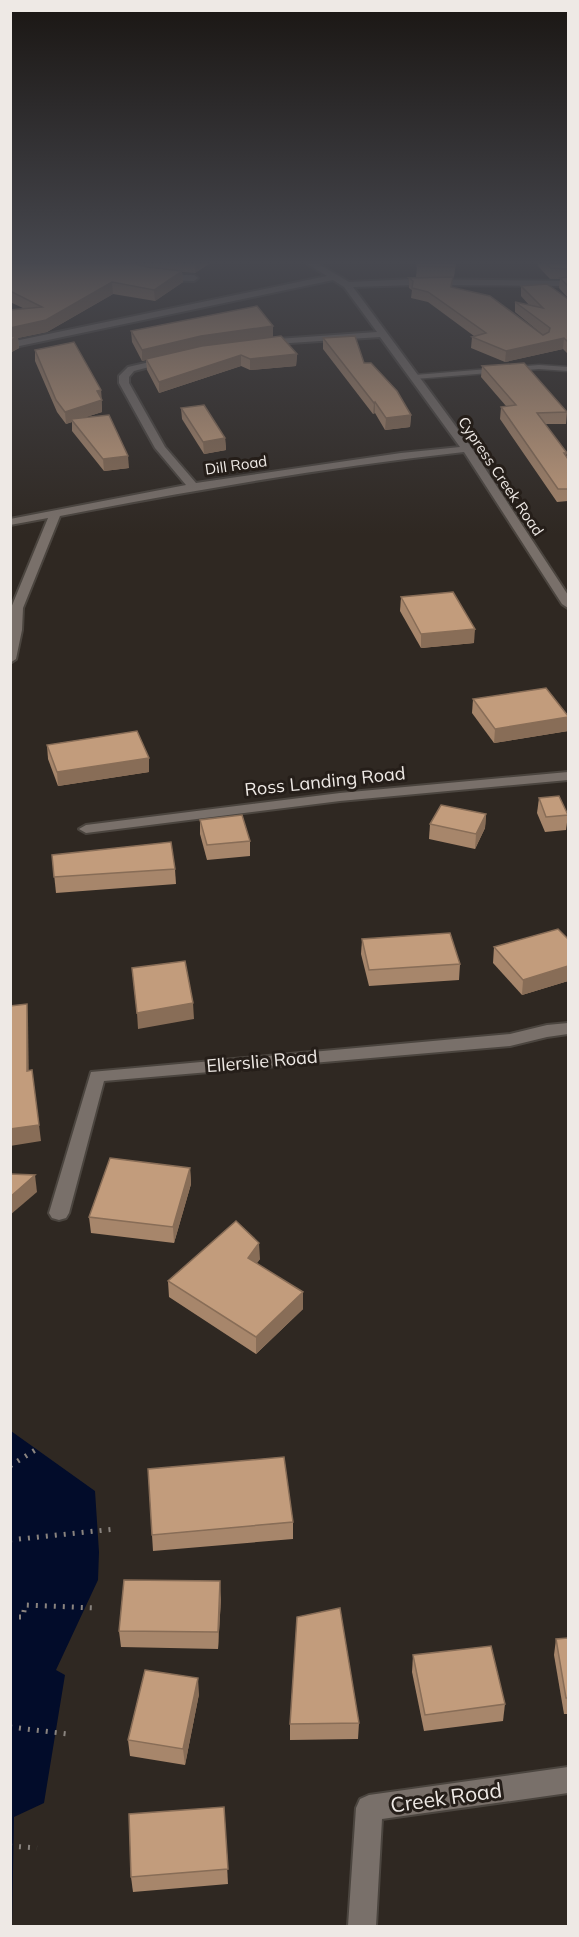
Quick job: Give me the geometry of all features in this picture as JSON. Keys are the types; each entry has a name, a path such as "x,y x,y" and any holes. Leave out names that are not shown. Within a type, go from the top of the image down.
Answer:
{"street":[{"name":"Cypress Creek Road","path":"398,353 467,449 568,604"},
{"path":"178,358 131,369 124,376 124,383 160,448 193,487"},
{"name":"Dill Road","path":"10,522 193,487 401,456 467,449"},
{"path":"10,658 16,630 16,608 55,515"},
{"path":"550,576 568,575"},
{"name":"Ross Landing Road","path":"86,829 340,797 568,777"},
{"name":"Ellerslie Road","path":"59,1213 97,1076 510,1040 547,1031 568,1029"},
{"name":"Creek Road","path":"362,1926 369,1808 568,1780"}],"lane":[{"path":"415,377 539,367 568,369"}],"path":[{"path":"10,1466 40,1447"},
{"path":"10,1540 115,1529"},
{"path":"10,1617 23,1617 25,1605 95,1608"},
{"path":"10,1727 68,1734"},
{"path":"10,1846 37,1848"}],"water":[{"path":"11,1431 95,1491 99,1552 98,1580 56,1670 65,1675 44,1803 14,1817 12,1926 10,1926"}],"building":[{"path":"36,353 80,353 101,390 97,391 102,400 65,412 56,400"},
{"path":"170,353 297,354 250,359 241,355 159,382 146,359"},
{"path":"335,353 361,353 364,363 371,363 397,391 411,415 386,418"},
{"path":"524,363 567,412 537,413 567,453 564,453 568,459 568,489 558,489 501,407 516,405 482,366"},
{"path":"204,405 225,438 203,442 181,408"},
{"path":"109,415 128,456 103,459 71,419"},
{"path":"453,592 475,629 421,634 401,597"},
{"path":"546,688 568,717 495,729 473,699"},
{"path":"137,731 149,758 57,772 47,745"},
{"path":"559,796 568,815 546,817 539,798"},
{"path":"441,805 486,814 476,834 430,824"},
{"path":"242,815 250,841 207,845 200,820"},
{"path":"171,842 175,869 54,877 52,855"},
{"path":"558,929 568,939 568,966 523,980 494,947"},
{"path":"450,933 460,964 369,970 362,939"},
{"path":"185,961 193,1003 137,1013 132,968"},
{"path":"27,1004 27,1071 32,1070 39,1125 10,1129 10,1006"},
{"path":"110,1158 190,1168 173,1227 89,1217"},
{"path":"10,1174 35,1175 10,1197"},
{"path":"236,1221 259,1243 248,1258 303,1292 256,1337 168,1281"},
{"path":"284,1457 293,1522 152,1535 148,1469"},
{"path":"124,1580 220,1581 218,1632 119,1631"},
{"path":"340,1608 359,1723 290,1724 297,1617"},
{"path":"568,1638 568,1698 566,1698 556,1639"},
{"path":"491,1646 505,1704 425,1715 413,1655"},
{"path":"145,1670 198,1678 183,1749 128,1740"},
{"path":"224,1807 228,1869 131,1877 129,1814"}]}
